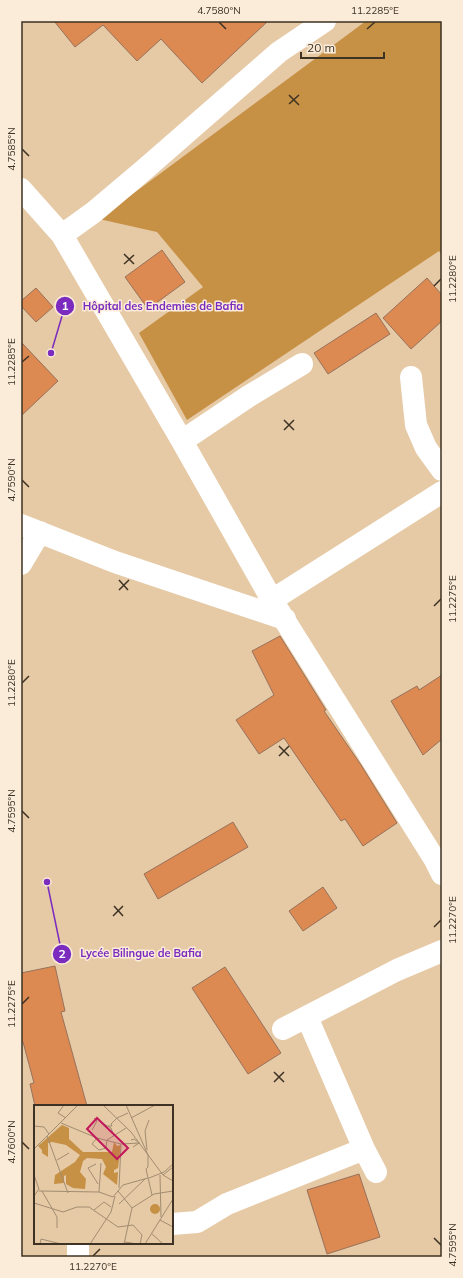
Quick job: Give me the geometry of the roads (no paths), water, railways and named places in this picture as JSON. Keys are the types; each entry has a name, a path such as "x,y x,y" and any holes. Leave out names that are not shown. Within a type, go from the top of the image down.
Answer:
{"street":[{"path":"62,235 111,198 279,52 324,21"},
{"path":"21,189 62,235 182,441 272,600 440,865"},
{"path":"182,441 249,396 302,364"},
{"path":"411,377 416,424 426,448 442,470"},
{"path":"272,600 442,492"},
{"path":"21,564 30,529 114,562 285,620"},
{"path":"283,1029 397,970 442,951"},
{"path":"307,1017 364,1149 376,1172"},
{"path":"173,1224 197,1222 226,1204 364,1149"},
{"path":"78,1244 78,1257"}],"place":[{"name":"Hôpital des Endemies de Bafia","path":"51,353"},
{"name":"Lycée Bilingue de Bafia","path":"47,882"}]}
